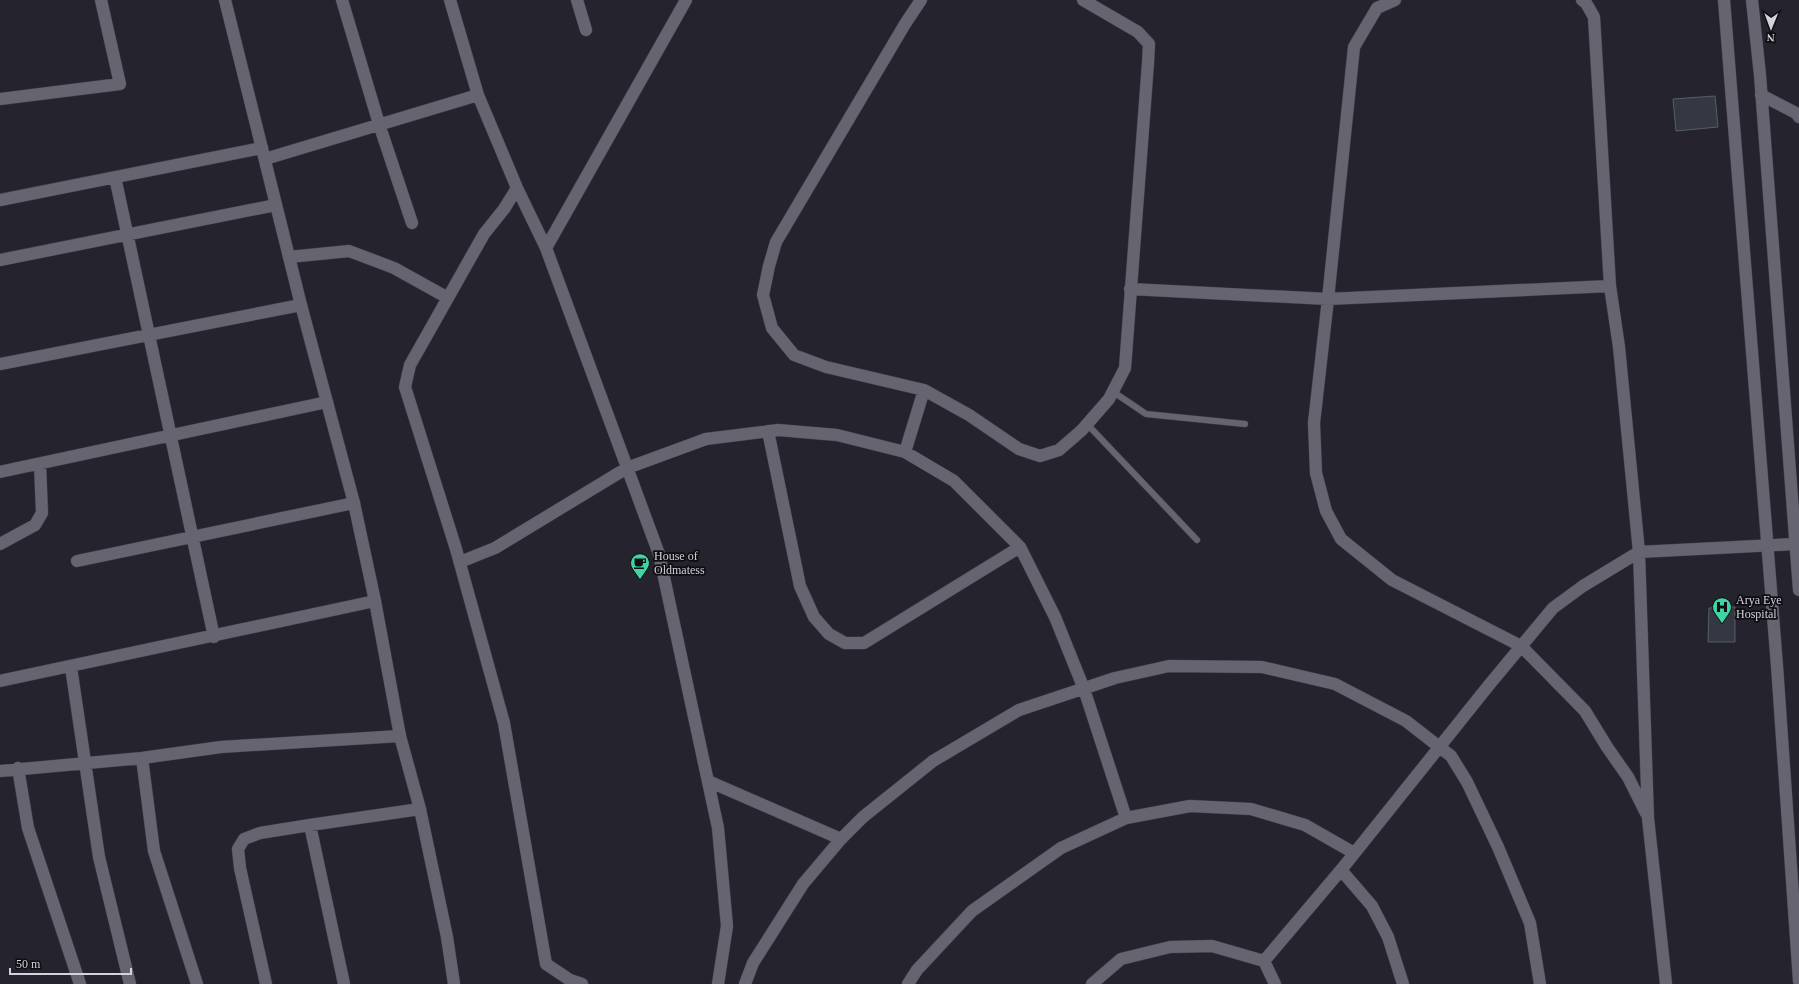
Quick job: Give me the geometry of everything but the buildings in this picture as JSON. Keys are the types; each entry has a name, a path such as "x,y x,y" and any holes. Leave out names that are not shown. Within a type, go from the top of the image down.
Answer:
{"street":[{"path":"0,99 120,84 101,0"},
{"path":"225,0 301,305 354,503 375,601 400,736 420,809 447,938 454,984"},
{"path":"342,0 379,124 412,223"},
{"path":"450,0 478,95 517,188 546,248 659,554 718,828 727,926 718,984"},
{"path":"577,0 586,30"},
{"path":"546,248 686,0"},
{"path":"921,0 905,24 776,242 768,266 763,296 772,328 794,355 826,367 924,390 969,415 1019,448 1040,456 1059,450 1088,424 1109,399 1125,368 1149,44 1138,32 1083,0"},
{"path":"1395,0 1377,8 1354,47 1314,424 1316,473 1326,511 1341,539 1392,580 1521,646 1585,711 1606,747 1628,777 1648,818"},
{"path":"1582,0 1586,2 1594,17 1610,286 1619,347 1639,552 1648,818 1666,984"},
{"path":"1724,0 1767,545 1799,982"},
{"path":"1752,0 1761,95 1799,590"},
{"path":"0,200 115,177 263,154 379,124 478,95"},
{"path":"1761,95 1796,112 1799,117"},
{"path":"115,177 214,637"},
{"path":"517,188 504,210 484,234 410,365 406,387 460,562 504,722 546,964 570,980 582,984"},
{"path":"0,260 276,206"},
{"path":"289,257 349,251 394,268 448,298"},
{"path":"1130,289 1328,299 1610,286"},
{"path":"0,364 301,305"},
{"path":"905,452 924,390"},
{"path":"0,472 327,402"},
{"path":"460,562 495,548 627,468 706,439 778,430 837,435 905,452 954,481 1020,547 1055,617 1084,689 1126,818"},
{"path":"768,431 800,586 814,617 829,634 845,643 864,643 1020,547"},
{"path":"0,544 35,525 42,513 40,464"},
{"path":"77,561 354,503"},
{"path":"1264,961 1341,870 1552,608 1583,586 1639,552 1795,544"},
{"path":"0,682 375,601"},
{"path":"745,984 753,963 803,884 841,839 864,817 933,760 1018,710 1115,678 1168,666 1262,667 1335,684 1406,721 1451,756 1467,782 1498,847 1530,923 1540,984"},
{"path":"71,667 99,857 130,984"},
{"path":"0,771 18,768 142,758 221,747 400,736"},
{"path":"142,758 154,851 196,984"},
{"path":"18,768 28,828 80,984"},
{"path":"708,781 841,839"},
{"path":"908,984 917,970 972,911 1061,848 1126,818 1190,806 1251,809 1305,825 1354,853"},
{"path":"266,984 240,868 238,849 244,839 260,833 420,809"},
{"path":"310,825 344,984"},
{"path":"1341,870 1372,906 1388,937 1403,984"},
{"path":"1092,984 1121,959 1170,947 1212,946 1264,961 1275,984"}],"lane":[{"path":"1112,391 1146,414 1245,424"},
{"path":"1088,424 1197,540"}],"place":[{"name":"House of Oldmatess","path":"640,580"},
{"name":"Arya Eye Hospital","path":"1722,624"}]}
